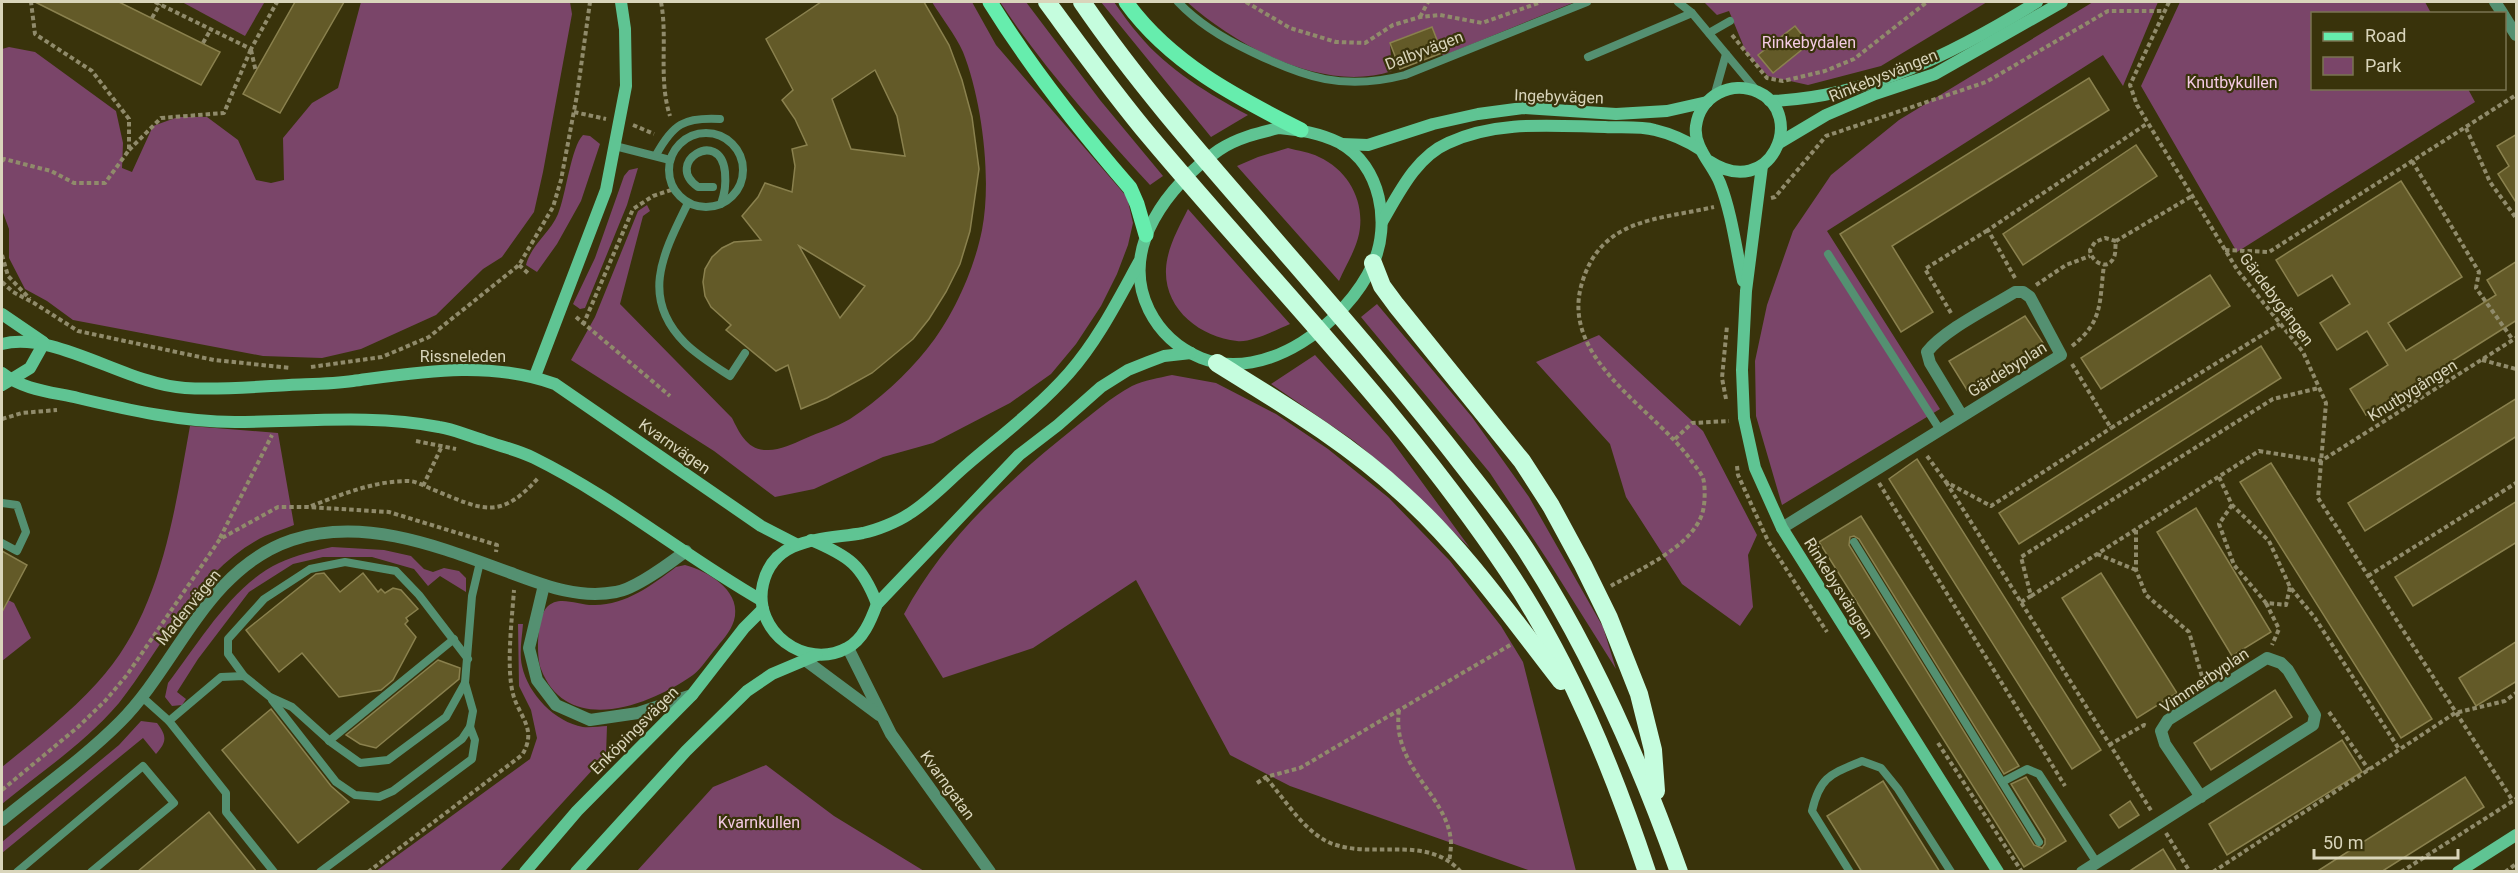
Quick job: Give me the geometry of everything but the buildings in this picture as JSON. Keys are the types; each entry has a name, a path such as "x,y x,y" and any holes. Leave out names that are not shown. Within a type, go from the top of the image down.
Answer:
{"highway":[{"path":"1047,2 1097,71 1150,137 1388,411 1471,518 1510,573 1549,640 1586,714 1616,781 1647,872"},
{"path":"1082,2 1169,118 1407,393 1531,557 1572,626 1611,699 1658,811 1679,872"},
{"path":"1373,263 1382,286 1522,461 1551,506 1583,565 1609,618 1639,694 1653,750 1658,811"},
{"path":"1217,363 1350,449 1403,494 1479,574 1586,714"}],"main road":[{"path":"990,2 1057,99 1130,188 1146,236"},
{"path":"1126,2 1172,52 1207,80 1301,130"}],"street":[{"path":"535,376 606,190 626,86 625,29 621,2"},
{"name":"Rinkebysvängen","path":"1770,101 1812,98 1872,84 1970,40 2037,2"},
{"name":"Rinkebysvängen","path":"1998,872 1782,528 1755,468 1744,418 1742,370 1746,291 1762,166 1772,156 1779,143 1826,115 1875,94 1935,74 2062,2"},
{"path":"2506,18 2517,35"},
{"path":"1701,150 1696,126 1711,98 1737,87 1758,92 1770,101 1779,115 1781,130 1779,143"},
{"name":"Ingebyvägen","path":"1342,144 1368,145 1433,124 1523,108 1616,114 1667,111 1711,98"},
{"name":"Ingebyvägen","path":"1382,222 1404,183 1424,160 1447,143 1485,131 1526,125 1654,129 1685,140 1701,150"},
{"path":"818,654 803,652 789,646 768,624 762,605 763,585 776,558 796,544 866,532 909,515 1044,399 1070,372 1092,344 1139,262 1146,236 1163,204 1182,182 1220,149 1257,133 1279,128 1321,135 1342,144 1370,174 1381,205 1380,242 1373,263 1355,292 1325,325 1306,340 1281,353 1242,364 1217,363 1191,353 1174,343 1162,331 1145,302 1140,282 1139,262"},
{"name":"Rinkebysvängen","path":"1701,150 1720,183 1746,291"},
{"path":"1709,161 1721,169 1742,172 1762,166"},
{"name":"Gärdebyplan","path":"1782,528 2061,355 2030,297 2024,292 2015,292 1935,342 1927,352 1930,363 1962,416"},
{"path":"2,314 44,343 30,368 5,379"},
{"name":"Rissneleden","path":"2,344 22,341 44,343 124,373 172,387 214,389 351,381 394,374 493,369 535,376"},
{"path":"576,872 686,751 747,691 772,674 818,654 848,648 862,635 878,604 1018,455 1058,425 1101,387 1128,370 1164,356 1191,353"},
{"name":"Kvarnvägen","path":"535,376 555,384 761,526 796,544"},
{"path":"5,379 28,387 107,405 193,418 233,422 331,419 414,423 441,427 532,456 606,498 762,605"},
{"name":"Madenvägen","path":"2,820 122,721 196,618 223,586 254,560 290,541 324,532 362,531 393,536 480,562 573,594 618,592 657,572 686,551"},
{"path":"810,540 852,560 869,584 878,604"},
{"path":"544,585 529,648 537,680 556,705 590,720 638,713 692,695"},
{"name":"Enköpingsvägen","path":"525,872 578,811 692,695 762,605"},
{"name":"Kvarngatan","path":"848,648 891,734 990,872"},
{"name":"Vimmerbyplan","path":"2201,797 2165,744 2161,731 2168,720 2267,658 2281,663 2288,670 2315,715"},
{"path":"805,660 882,717"},
{"path":"2082,872 2313,726 2315,715"},
{"path":"2458,872 2517,835"}],"lane":[{"name":"Dalbyvägen","path":"1178,2 1193,18 1223,38 1268,60 1292,71 1319,79 1351,83 1383,82 1405,75 1587,2"},
{"path":"1678,2 1692,13 1758,92"},
{"path":"1588,57 1692,13"},
{"path":"1709,33 1727,22"},
{"path":"1711,98 1721,79 1726,54"},
{"path":"656,155 668,134 684,121 702,118 720,119"},
{"path":"708,133 724,137 736,148 743,164 742,180 734,195 721,204 704,207 688,203 674,189 669,174 670,160 678,145 692,136 708,133"},
{"path":"615,146 670,160"},
{"path":"714,187 698,187 689,178 687,165 693,154 705,150 721,158 727,188 721,204"},
{"path":"688,203 664,250 658,279 662,306 670,327 687,345 730,376 745,353"},
{"path":"1828,254 1940,430"},
{"path":"2,503 17,505 26,532 17,551 2,543"},
{"path":"1854,542 2039,842"},
{"path":"468,659 420,594 396,571 345,562 310,569 264,599 228,639 228,654 244,675 270,697 336,782 355,795 379,797 393,791 462,739 470,727 472,711 465,683 468,659 472,596 480,562"},
{"path":"329,741 454,639"},
{"path":"169,721 221,677 244,675"},
{"path":"270,697 292,707 329,741 360,764 388,760 446,717 465,683"},
{"path":"141,696 169,721 226,793 226,812 274,872"},
{"path":"320,872 472,759 475,740 470,727"},
{"path":"1850,872 1812,811 1817,789 1835,772 1862,760 1881,768 1898,789 1951,872"},
{"path":"17,872 143,766 174,803 91,872"},
{"path":"2002,782 2027,769 2039,774 2097,862"}],"path":[{"path":"31,2 34,34 92,71 129,119 129,150"},
{"path":"2,161 4,159 51,171 74,183 105,183 129,150 161,118 224,113 250,49 277,2"},
{"path":"307,367 382,357 429,337 519,265 552,207 561,180 574,112 590,2"},
{"path":"661,2 664,18 664,97 672,120"},
{"path":"1246,2 1290,28 1336,42 1365,43 1393,25 1420,17 1440,15 1482,23 1541,2"},
{"path":"1420,17 1428,2"},
{"path":"1727,22 1767,78 1783,81 1854,59 1927,2"},
{"name":"Gärdebygången","path":"2169,2 2130,85 2137,105 2238,271 2303,352 2326,403 2318,498 2455,713 2515,800"},
{"path":"152,18 158,3 250,49 256,72"},
{"path":"1757,200 1775,197 1826,136 1986,82 2108,11 2164,11"},
{"path":"203,44 211,29"},
{"path":"2225,250 2269,252 2517,95"},
{"path":"574,112 620,122 657,135"},
{"path":"1959,327 1925,270 2148,123"},
{"path":"2466,127 2490,182 2517,218"},
{"path":"2412,161 2479,272 2476,288 2515,339"},
{"path":"583,325 633,209 653,196 674,189"},
{"path":"2104,265 2098,264 2090,256 2094,242 2105,238 2115,241 2192,196"},
{"path":"1675,548 1691,533 1704,507 1703,478 1675,439 1603,368 1587,345 1577,316 1577,299 1586,269 1598,248 1614,234 1636,224 1727,205"},
{"path":"1988,230 2024,292 2066,265 2090,256"},
{"path":"2111,428 2073,365 2061,355 2084,336 2098,316 2104,265 2114,256 2115,241"},
{"path":"2,255 8,276 34,303"},
{"path":"519,265 530,275"},
{"path":"2,282 13,292 78,331 213,360 296,369"},
{"path":"576,317 670,396"},
{"path":"1946,482 1991,506 2111,428 2280,324"},
{"name":"Knutbygången","path":"2321,461 2515,339"},
{"path":"2482,360 2517,369"},
{"path":"2031,596 2021,557 2273,399 2319,388"},
{"path":"1675,439 1692,423 1730,421"},
{"path":"2,790 78,727 105,701 127,675 220,539 275,430"},
{"path":"1918,443 1946,482 2190,872"},
{"path":"423,486 442,446"},
{"path":"2021,602 2259,451 2321,461"},
{"path":"220,539 278,507 308,507 383,483 411,481 472,505 496,508 522,497 539,477 534,470"},
{"path":"1872,472 2071,795"},
{"path":"2219,477 2232,505 2269,541 2290,587 2315,618 2399,750"},
{"path":"2368,576 2517,483"},
{"path":"2232,505 2219,524 2234,565 2266,603 2279,629 2267,658"},
{"path":"2136,530 2136,570 2146,595 2189,632 2208,695"},
{"path":"2097,554 2136,570"},
{"path":"2266,603 2286,605 2290,587"},
{"path":"1257,783 1266,777 1299,768 1497,653"},
{"path":"2213,872 2455,713 2505,701 2517,693"},
{"path":"1399,710 1397,726 1408,761 1444,818 1451,842 1449,862"},
{"path":"2315,715 2330,712 2369,770"},
{"path":"2109,745 2144,725 2161,731"},
{"path":"1266,777 1314,834 1336,845 1413,849 1433,854 1449,862 1461,872"},
{"path":"2401,872 2515,800"},
{"path":"2505,872 2517,864"}],"green space":[{"path":"182,2 261,2 264,3 245,36"},
{"path":"361,2 570,2 572,14 534,212 502,257 483,269 436,315 361,349 322,358 263,356 73,320 47,301 25,289 9,258 9,229 2,210 2,49 9,47 35,52 116,111 123,143 122,168 132,172 153,126 178,117 207,117 238,140 256,180 271,183 284,180 283,138 312,103 338,88"},
{"path":"932,2 972,2 996,45 1127,197 1133,223 1128,245 1101,306 1076,344 1051,374 1010,403 933,443 883,457 814,489 775,497 714,451 571,360 595,317 638,211 647,205 650,211 643,216 620,304 732,418 749,444 759,449 771,450 790,445 839,425 871,404 901,377 927,349 954,308 974,261 985,210 983,140 970,71 952,32"},
{"path":"1000,2 1026,2 1100,100 1163,176 1150,185 1052,73"},
{"path":"1101,2 1114,2 1150,47 1176,70 1204,90 1248,115 1211,137"},
{"path":"1187,2 1575,2 1443,56 1431,27 1390,43 1392,71 1366,76 1338,76 1310,71 1282,62 1255,49 1230,35"},
{"name":"Rinkebydalen","path":"1704,2 1987,2 1881,66 1808,85 1768,76 1746,52 1729,11 1717,15"},
{"path":"2093,2 2158,2 2123,86 2103,55 1827,231 1940,409 1782,505 1756,416 1755,361 1767,305 1793,231 1831,175 1899,120"},
{"name":"Knutbykullen","path":"2180,2 2425,2 2430,12 2311,12 2311,90 2469,90 2475,102 2237,252 2141,86"},
{"path":"583,135 590,136 600,144 581,201 557,244 537,272 526,265 528,258 558,214 575,150"},
{"path":"1288,148 1312,154 1330,163 1354,190 1360,213 1360,226 1354,249 1339,281 1237,166"},
{"path":"638,168 627,205 585,308 580,309 573,304 595,258 624,176 629,170"},
{"path":"1188,209 1290,324 1256,338 1237,341 1210,334 1198,327 1178,308 1171,297 1166,269 1171,246"},
{"path":"1377,304 1472,417 1529,497 1603,627 1616,669 1490,473 1361,317"},
{"path":"1599,335 1703,431 1757,535 1748,555 1753,607 1740,626 1682,584 1626,497 1610,444 1536,362"},
{"path":"1315,355 1389,437 1470,548 1395,475 1354,441 1271,384"},
{"path":"1172,375 1216,383 1276,414 1328,449 1389,498 1450,561 1501,626 1523,662 1576,871 1531,871 1290,786 1230,755 1136,580 1033,648 943,678 904,614 938,561 957,537 1001,491 1094,412 1132,386"},
{"path":"190,426 278,433 294,525 265,536 241,550 220,568 183,611 119,703 78,744 2,804 2,767 75,706 97,683 119,656 136,626 162,562 178,494"},
{"path":"332,547 384,550 411,556 424,569 433,572 444,568 459,571 466,578 466,592 440,576 428,586 414,569 372,557 323,557 293,564 249,592 198,659 177,692 186,699 182,705 172,706 165,697 168,683 204,633 246,585 279,563 298,555"},
{"path":"685,565 703,572 720,583 732,597 735,606 734,621 730,629 693,675 654,697 632,705 610,709 589,709 570,703 553,690 541,669 538,655 539,628 547,607 557,601 589,605 617,602 648,587 676,567"},
{"path":"2,597 14,603 31,638 2,661"},
{"path":"518,624 523,624 522,666 530,687 544,705 562,719 583,727 607,726 606,755 500,871 376,871 530,759 537,738 531,710 519,686"},
{"path":"141,721 157,723 163,732 164,742 156,754 143,738 2,853 2,842 119,745"},
{"name":"Kvarnkullen","path":"766,765 834,816 924,871 637,871 713,787"}]}
